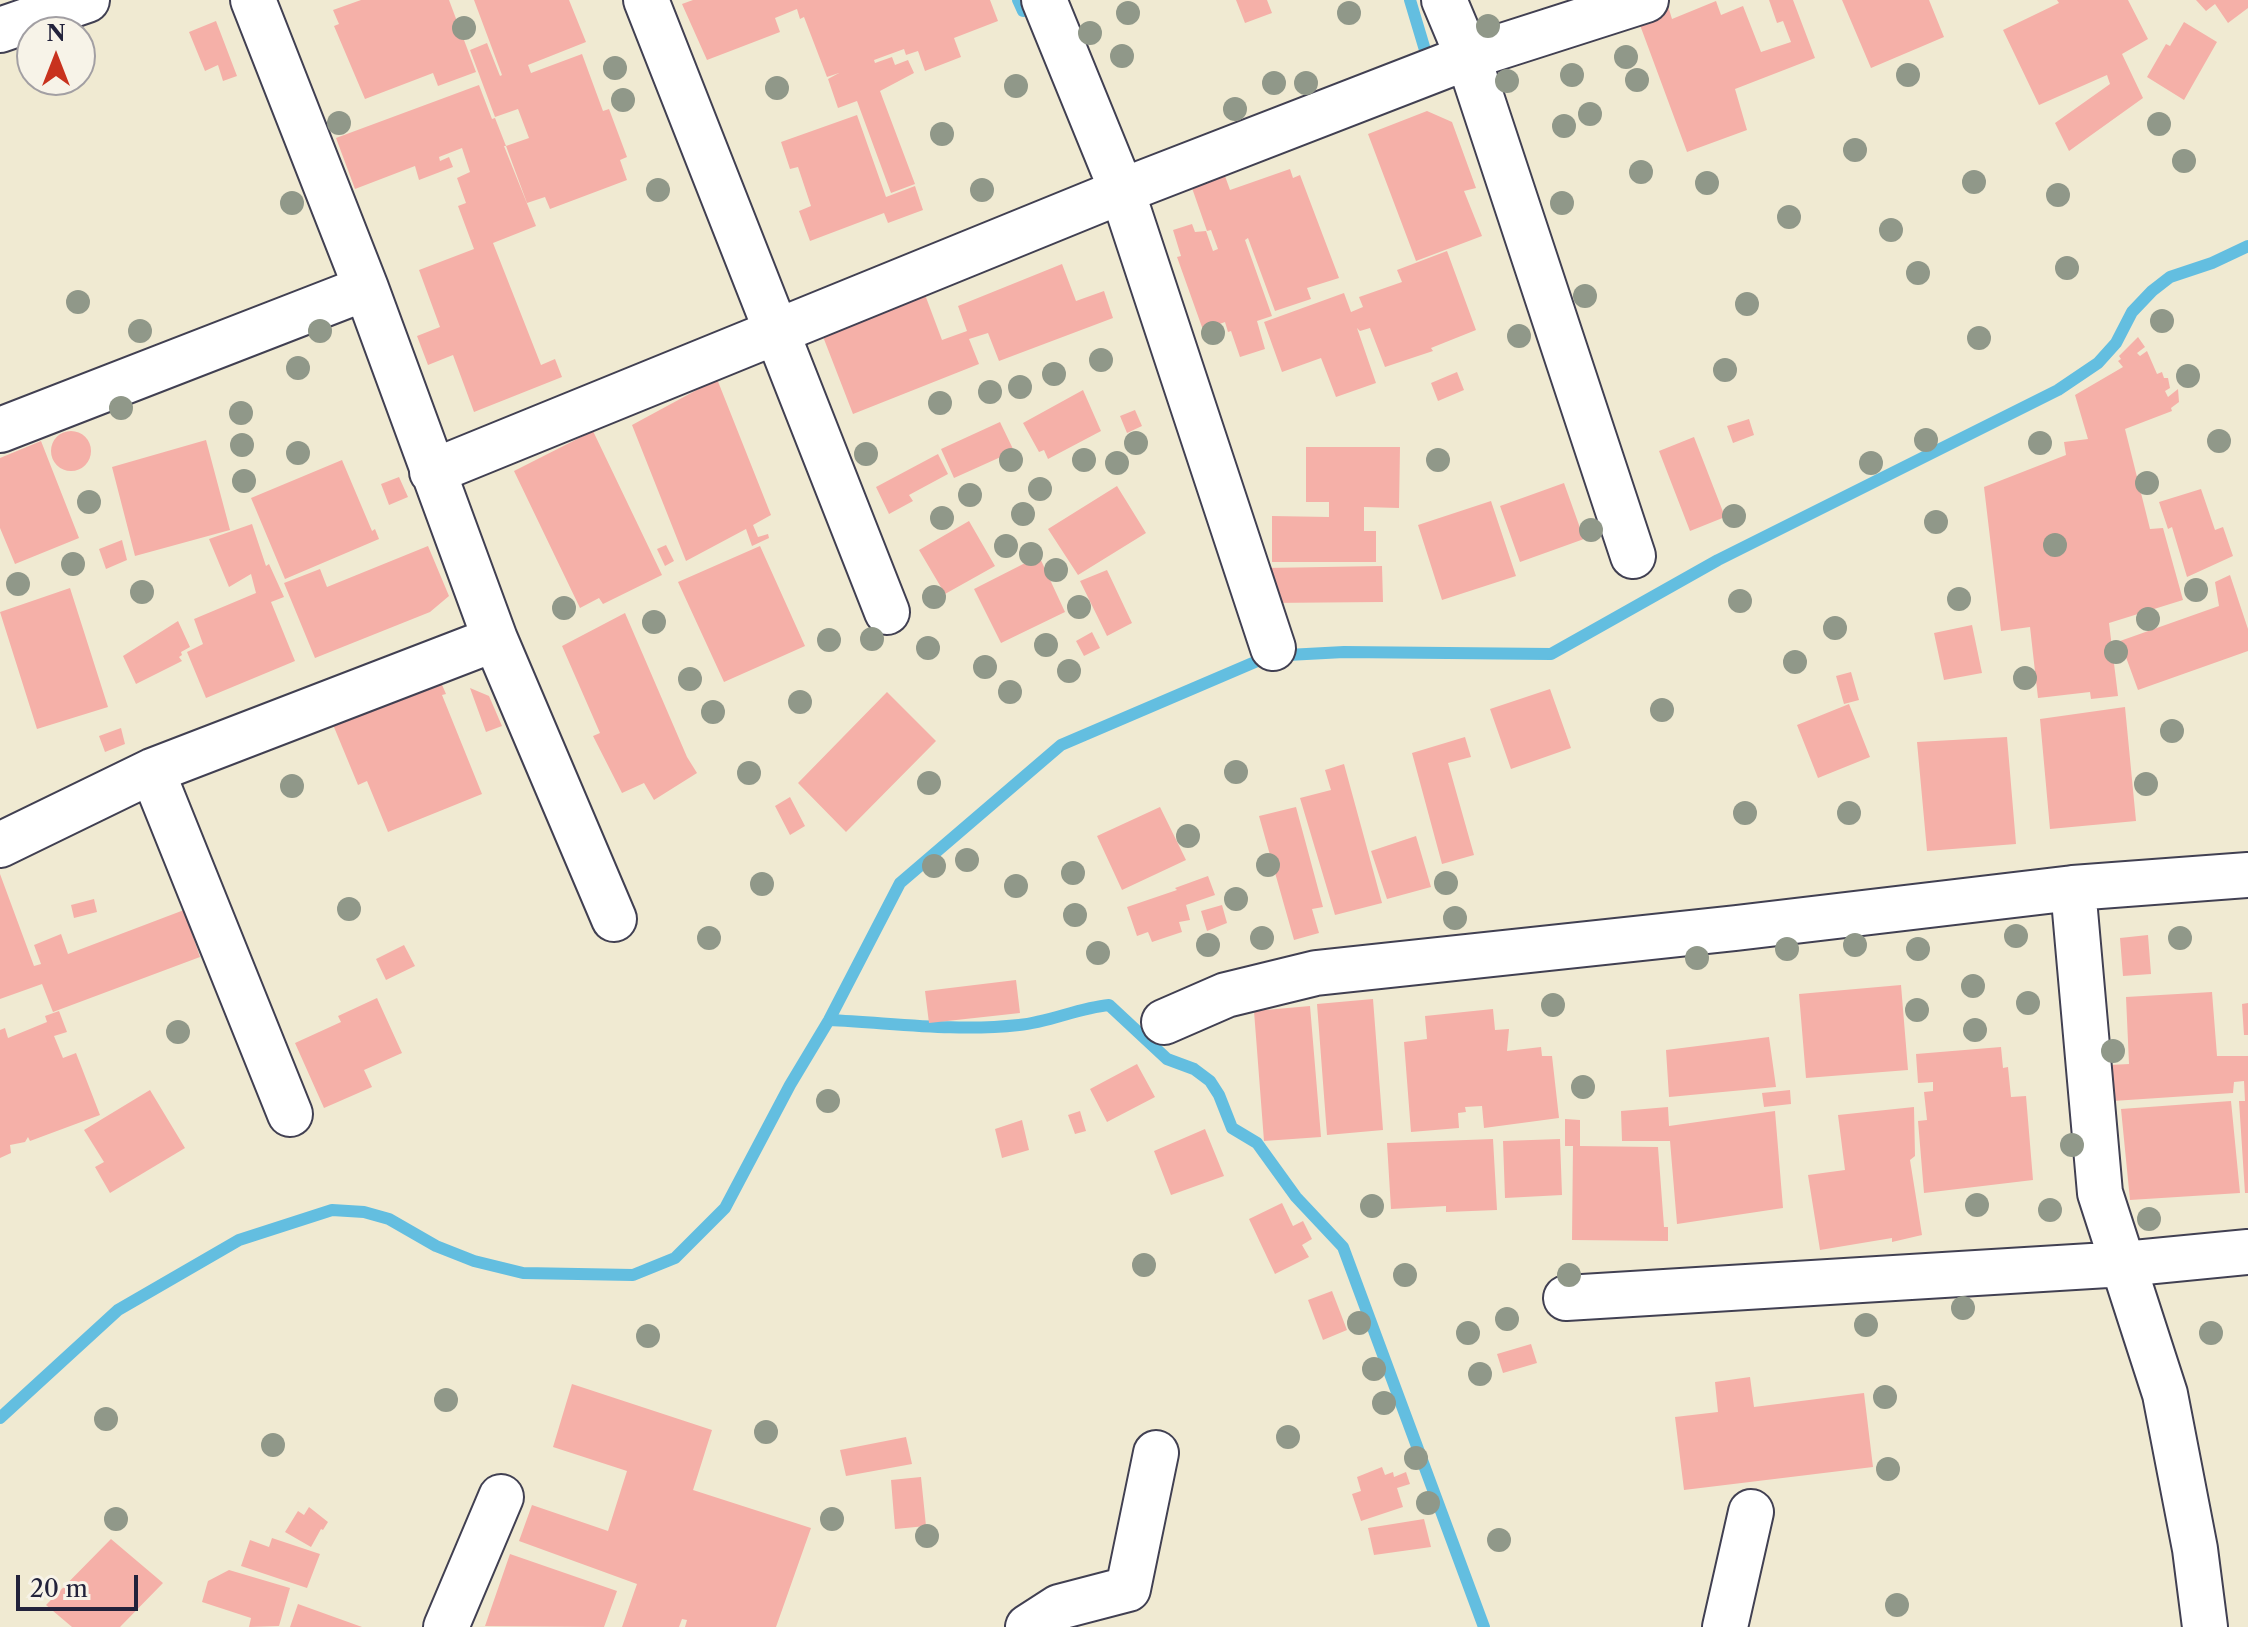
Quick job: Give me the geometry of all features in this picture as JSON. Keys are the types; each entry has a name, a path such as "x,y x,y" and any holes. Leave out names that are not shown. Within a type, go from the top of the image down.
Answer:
{"street":[{"path":"0,30 87,0"},
{"path":"253,0 366,288 495,639 614,919"},
{"path":"646,0 887,612"},
{"path":"1044,0 1122,191 1273,648"},
{"path":"1444,0 1468,57 1633,556"},
{"path":"432,472 1122,191 1468,57 1646,0"},
{"path":"0,430 366,288"},
{"path":"0,845 152,771 495,639"},
{"path":"152,771 290,1114"},
{"path":"1164,1022 1226,995 1316,973 2073,888 2248,875"},
{"path":"2073,888 2100,1193 2165,1394 2195,1549 2205,1627"},
{"path":"1566,1298 2124,1264 2248,1252"},
{"path":"1028,1627 1059,1607 1128,1589 1156,1453"},
{"path":"446,1627 501,1497"},
{"path":"1725,1627 1751,1512"}],"building":[{"path":"361,0 449,0 476,72 438,86 433,73 365,99 334,26 339,24 333,10"},
{"path":"474,0 569,0 586,42 528,65 531,73 582,54 603,111 609,109 627,157 620,160 627,180 550,209 545,197 527,203 506,146 529,138 518,109 495,117 470,50 487,43 502,75"},
{"path":"693,0 990,0 998,21 954,38 961,57 925,71 918,51 906,55 904,49 874,60 875,63 892,57 895,65 908,60 914,73 880,91 915,184 891,193 857,101 838,108 828,79 839,73 827,77 804,17 800,19 797,9 775,18 780,32 707,60 682,4"},
{"path":"1236,0 1267,0 1272,13 1245,23"},
{"path":"1769,0 1793,0 1815,58 1735,89 1747,130 1687,152 1637,17 1668,6 1672,19 1716,1 1721,15 1743,6 1761,52 1791,42 1783,21 1777,23"},
{"path":"1842,0 1929,0 1944,37 1871,68"},
{"path":"2057,0 2128,0 2148,39 2122,54 2143,98 2069,151 2055,123 2110,84 2107,75 2039,105 2003,30 2059,3"},
{"path":"2196,0 2248,0 2248,8 2228,23 2215,4 2206,11"},
{"path":"216,21 237,76 223,81 218,65 205,71 189,32"},
{"path":"2184,22 2217,42 2184,100 2147,77 2166,44 2170,46"},
{"path":"479,85 492,119 495,118 536,226 493,243 541,365 555,359 562,377 474,412 453,355 428,365 417,336 440,327 419,270 474,249 458,206 466,203 457,178 470,172 462,148 439,157 440,161 449,157 453,167 419,180 415,166 355,189 336,138"},
{"path":"1427,111 1452,122 1476,188 1464,191 1482,236 1416,261 1368,134"},
{"path":"857,115 886,197 915,186 923,210 888,223 884,213 810,241 799,211 811,206 798,167 790,169 781,142"},
{"path":"1290,169 1293,178 1300,175 1339,278 1307,288 1311,299 1275,311 1248,238 1245,240 1272,316 1257,321 1265,349 1240,357 1225,322 1203,330 1177,257 1181,256 1173,230 1192,224 1195,232 1206,231 1213,251 1218,249 1211,230 1207,231 1192,188 1225,176 1230,190"},
{"path":"1447,251 1476,330 1431,348 1433,351 1385,367 1370,328 1360,331 1357,328 1376,383 1336,397 1321,358 1282,372 1264,322 1344,293 1351,312 1363,307 1359,297 1402,282 1397,270"},
{"path":"1062,264 1076,301 1104,291 1113,318 999,361 988,333 969,339 979,364 853,414 822,334 921,284 942,340 967,331 958,306"},
{"path":"2138,337 2145,347 2137,353 2140,356 2147,351 2157,374 2162,372 2164,378 2168,378 2170,388 2165,391 2168,397 2178,389 2179,402 2171,408 2172,411 2125,429 2150,529 2163,528 2183,600 2109,623 2118,696 2091,699 2090,692 2038,698 2030,627 2001,631 1984,487 2066,455 2064,442 2088,439 2075,395 2123,367 2118,361 2121,359 2119,356"},
{"path":"1457,372 1464,390 1438,401 1431,383"},
{"path":"717,379 771,515 753,525 758,537 768,534 769,538 752,546 746,529 686,561 632,425"},
{"path":"1083,390 1101,431 1048,459 1044,450 1039,452 1023,423"},
{"path":"1135,410 1142,426 1127,433 1120,416"},
{"path":"1749,419 1754,435 1733,443 1727,426"},
{"path":"1000,422 1014,451 954,478 941,449"},
{"path":"71,431 85,437 91,451 85,465 71,471 57,465 51,451 57,437"},
{"path":"593,431 662,575 603,604 599,598 580,608 514,471"},
{"path":"1694,437 1725,517 1690,531 1659,451"},
{"path":"206,440 230,530 135,556 112,467"},
{"path":"41,441 79,538 15,564 0,528 0,458"},
{"path":"1306,447 1400,447 1399,508 1364,507 1364,531 1376,531 1376,562 1272,562 1272,516 1329,517 1329,502 1306,502"},
{"path":"938,454 948,474 909,495 913,501 889,514 876,487"},
{"path":"342,460 372,531 375,529 379,539 285,579 251,498"},
{"path":"399,477 408,497 389,505 381,484"},
{"path":"1564,483 1584,539 1520,562 1500,506"},
{"path":"1117,486 1146,533 1078,575 1048,529"},
{"path":"2201,489 2215,530 2223,527 2233,556 2187,577 2172,527 2168,529 2159,502"},
{"path":"1491,501 1516,576 1442,600 1418,525"},
{"path":"969,521 995,566 945,594 919,550"},
{"path":"252,524 266,566 269,564 284,597 271,602 295,661 206,698 187,652 203,644 194,619 256,593 251,574 229,587 209,539"},
{"path":"122,540 127,560 106,569 99,549"},
{"path":"666,545 674,561 665,566 657,549"},
{"path":"428,546 449,596 430,612 315,658 284,583 320,569 327,587"},
{"path":"760,546 805,646 724,682 678,582"},
{"path":"1039,556 1065,612 1001,643 974,589"},
{"path":"1382,566 1383,602 1265,603 1265,568"},
{"path":"1107,570 1132,623 1107,636 1080,581"},
{"path":"2230,575 2248,629 2248,651 2138,690 2120,641 2219,606 2215,582"},
{"path":"70,588 108,707 37,729 0,612"},
{"path":"625,613 687,757 697,773 654,800 644,783 622,793 593,736 600,733 562,646"},
{"path":"178,621 190,647 181,652 179,657 182,661 136,684 123,656"},
{"path":"1972,625 1982,673 1944,680 1934,633"},
{"path":"1092,632 1100,648 1084,656 1076,641"},
{"path":"436,671 446,694 442,695 482,794 388,832 367,781 358,785 329,715"},
{"path":"1851,672 1859,700 1844,704 1836,676"},
{"path":"470,688 489,696 502,726 486,732"},
{"path":"1550,689 1571,748 1511,769 1490,709"},
{"path":"887,692 936,741 846,832 798,783"},
{"path":"1849,704 1870,757 1818,778 1797,725"},
{"path":"2125,707 2136,821 2050,829 2040,719"},
{"path":"121,728 125,744 105,752 99,736"},
{"path":"1465,737 1471,757 1448,763 1474,855 1442,864 1412,753"},
{"path":"2007,737 2016,844 1927,851 1917,742"},
{"path":"1344,764 1382,903 1335,915 1300,798 1331,790 1325,770"},
{"path":"790,797 805,826 790,835 775,806"},
{"path":"1160,807 1186,860 1122,890 1097,836"},
{"path":"1296,807 1323,907 1312,909 1319,933 1294,940 1259,816"},
{"path":"1416,836 1431,887 1387,899 1371,851"},
{"path":"0,874 34,966 41,964 34,945 61,934 68,954 184,910 200,957 53,1012 42,984 0,999"},
{"path":"1208,876 1215,895 1186,905 1190,920 1179,922 1182,932 1152,942 1148,932 1137,936 1127,907"},
{"path":"94,899 97,912 74,918 71,905"},
{"path":"1222,905 1227,923 1207,931 1201,911"},
{"path":"2148,935 2151,974 2123,976 2120,938"},
{"path":"404,945 415,966 386,980 376,959"},
{"path":"1016,980 1020,1013 929,1023 925,991"},
{"path":"1901,985 1908,1070 1806,1078 1799,994"},
{"path":"2212,992 2217,1056 2248,1056 2248,1193 2245,1193 2239,1101 2245,1101 2244,1081 2234,1082 2233,1093 2113,1101 2110,1065 2129,1064 2126,997"},
{"path":"377,998 402,1053 364,1070 372,1087 324,1108 295,1043 341,1022 338,1016"},
{"path":"1373,999 1383,1130 1327,1135 1317,1004"},
{"path":"2248,1003 2248,1035 2244,1035 2242,1004"},
{"path":"1310,1006 1321,1137 1264,1141 1254,1011"},
{"path":"1493,1009 1495,1030 1509,1029 1507,1051 1541,1047 1542,1056 1552,1056 1559,1118 1484,1128 1482,1106 1465,1107 1466,1112 1458,1113 1459,1128 1411,1132 1404,1042 1427,1039 1425,1016"},
{"path":"59,1011 67,1032 54,1036 63,1058 76,1053 100,1115 30,1141 28,1137 25,1142 10,1145 11,1153 0,1158 0,1030 5,1028 8,1038 47,1022 45,1016"},
{"path":"1769,1037 1776,1087 1669,1097 1666,1050"},
{"path":"2001,1047 2003,1068 2008,1067 2011,1097 2026,1096 2033,1180 1924,1193 1918,1121 1927,1120 1924,1092 1933,1091 1933,1082 1918,1083 1916,1054"},
{"path":"1137,1064 1155,1097 1107,1122 1090,1089"},
{"path":"150,1090 185,1148 110,1193 95,1167 104,1162 84,1130"},
{"path":"1790,1090 1791,1104 1764,1107 1762,1093"},
{"path":"2231,1101 2240,1193 2130,1200 2121,1109"},
{"path":"1668,1107 1669,1126 1775,1111 1783,1208 1677,1224 1670,1141 1622,1141 1621,1111"},
{"path":"1914,1107 1915,1156 1910,1160 1922,1235 1892,1242 1892,1238 1820,1250 1808,1175 1845,1170 1838,1115"},
{"path":"1080,1111 1086,1131 1075,1134 1068,1115"},
{"path":"1565,1119 1580,1120 1580,1146 1658,1147 1664,1227 1668,1227 1668,1241 1572,1240 1573,1146 1565,1146"},
{"path":"1022,1120 1029,1150 1002,1158 995,1129"},
{"path":"1205,1129 1224,1176 1171,1195 1154,1151"},
{"path":"1493,1139 1497,1210 1446,1212 1446,1206 1391,1209 1387,1143"},
{"path":"1560,1139 1562,1195 1505,1198 1503,1141"},
{"path":"1282,1203 1293,1226 1303,1221 1312,1239 1302,1245 1309,1257 1275,1274 1249,1219"},
{"path":"1332,1291 1347,1330 1323,1340 1308,1300"},
{"path":"1531,1344 1537,1363 1503,1373 1497,1354"},
{"path":"1750,1377 1754,1407 1864,1393 1873,1467 1684,1490 1675,1417 1718,1412 1715,1382"},
{"path":"572,1384 712,1430 693,1490 811,1528 776,1627 685,1627 687,1620 682,1619 679,1627 622,1627 637,1584 519,1541 532,1505 608,1531 627,1471 553,1447"},
{"path":"906,1437 912,1464 846,1476 840,1450"},
{"path":"1382,1467 1385,1475 1393,1472 1394,1477 1406,1472 1410,1484 1397,1488 1403,1507 1361,1521 1352,1494 1361,1491 1357,1477"},
{"path":"921,1477 926,1526 895,1529 891,1480"},
{"path":"309,1507 328,1522 311,1547 285,1532 298,1511 304,1515"},
{"path":"1424,1519 1431,1547 1374,1555 1368,1528"},
{"path":"272,1538 320,1554 307,1588 241,1566 250,1540 269,1547"},
{"path":"111,1539 163,1583 120,1627 72,1627 46,1605"},
{"path":"510,1554 617,1591 604,1627 485,1626"},
{"path":"229,1570 290,1588 279,1626 249,1627 251,1618 202,1602 208,1581"},
{"path":"298,1604 362,1627 290,1627"}],"waterway":[{"path":"1018,0 1023,11"},
{"path":"1410,0 1425,50"},
{"path":"0,1418 118,1310 239,1240 332,1210 364,1212 389,1219 436,1246 474,1261 523,1273 633,1275 675,1258 725,1208 790,1085 829,1020 900,883 1061,745 1269,656 1344,652 1551,654 1718,560 2058,390 2098,363 2116,343 2132,312 2170,277 2212,263 2248,246"},
{"path":"829,1020 995,1027 1030,1023 1109,1005 1167,1059 1194,1069 1210,1081 1232,1128 1257,1143 1296,1197 1343,1247 1484,1627"}]}
